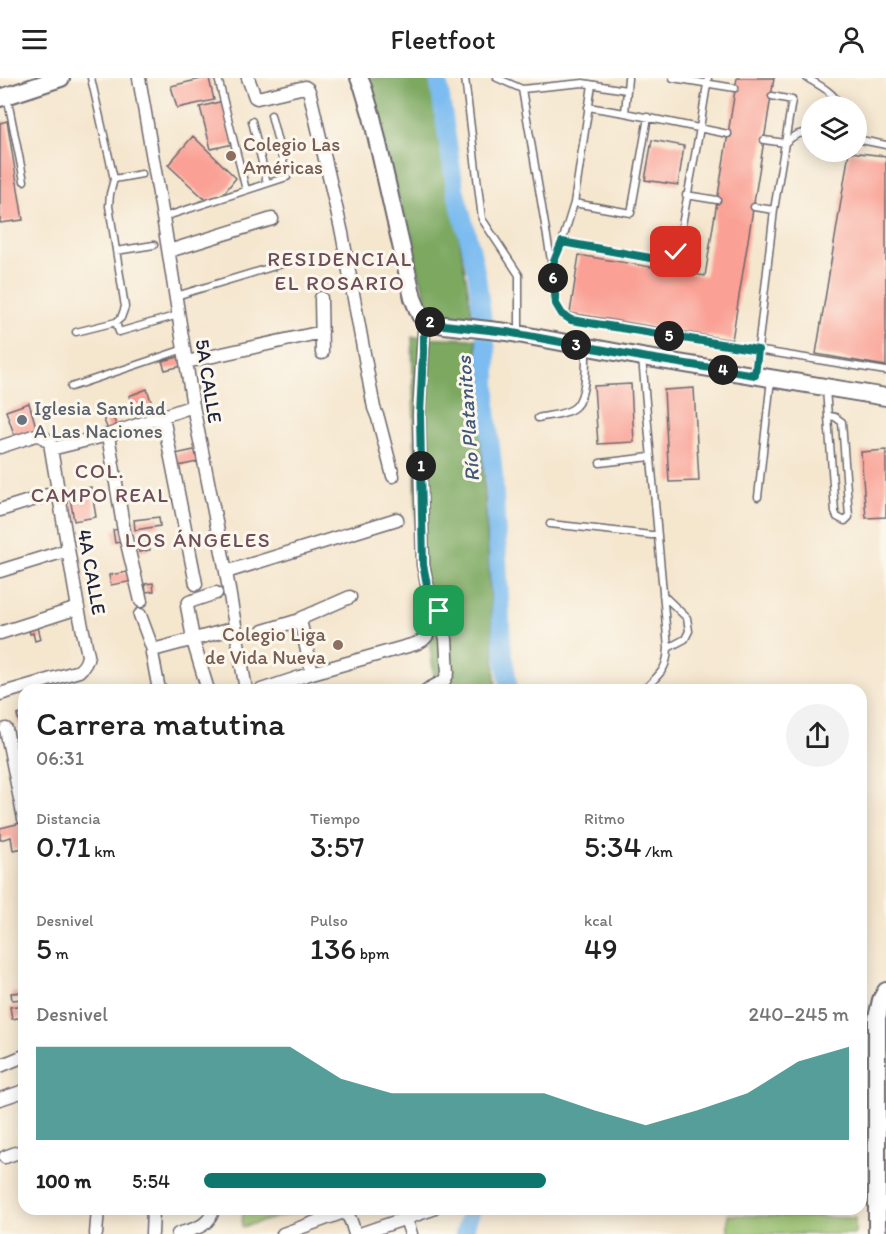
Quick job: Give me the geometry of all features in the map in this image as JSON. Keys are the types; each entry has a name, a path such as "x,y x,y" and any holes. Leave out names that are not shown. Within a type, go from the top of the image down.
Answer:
{"main road":[{"path":"3,97 61,78"},
{"path":"358,78 372,117 413,298 420,315 426,321 513,333 642,357 886,397"},
{"path":"877,1234 881,1071 877,1018 881,1000 886,991"}],"street":[{"name":"5A CALLE","path":"139,78 193,406 226,572 242,684"},
{"path":"248,78 257,98 305,87 309,89 342,233 374,408 393,476"},
{"path":"169,251 272,219"},
{"path":"321,298 322,353"},
{"path":"279,684 422,641 429,632 428,589 423,565 420,415 426,321"},
{"path":"185,356 322,332"},
{"path":"0,447 36,435 50,442 51,449 108,435 193,406"},
{"path":"163,417 195,584"},
{"path":"108,435 124,531 141,602"},
{"name":"4A CALLE","path":"35,684 80,670 85,666 88,655 51,449"},
{"path":"0,510 58,492"},
{"path":"226,572 398,519"},
{"path":"0,571 68,550"},
{"path":"428,589 439,611 446,639 447,673 444,681 438,684"},
{"path":"206,684 187,606 189,602 216,593"},
{"path":"263,632 300,620 350,597"},
{"path":"0,633 78,608"},
{"path":"140,615 153,650 158,684"},
{"path":"300,620 312,673"},
{"path":"153,650 228,630"},
{"name":"4A CALLE","path":"0,694 18,689"},
{"path":"6,729 18,756"},
{"path":"0,1066 18,1058"},
{"path":"0,1099 18,1094"},
{"path":"5,1157 18,1152"},
{"path":"96,1234 98,1215"},
{"path":"152,1234 153,1215"},
{"path":"178,1234 204,1225 211,1215"},
{"path":"291,1233 336,1215"},
{"path":"349,1215 355,1234"},
{"path":"360,1234 417,1215"},
{"path":"406,1219 411,1234"}],"lane":[{"path":"76,332 116,322 121,318 125,307 109,206 114,179 91,78"},
{"path":"218,78 246,190"},
{"path":"465,78 482,219 519,275 513,333"},
{"path":"497,78 522,89 584,81 592,85 626,90"},
{"path":"625,113 628,78"},
{"path":"673,78 707,81 735,88"},
{"path":"807,78 826,88 834,96"},
{"path":"562,242 667,261 674,259 707,81"},
{"path":"552,266 574,203 592,85"},
{"path":"522,89 552,266 556,304 562,314 571,320 886,371"},
{"path":"758,497 763,377 758,350 774,210 792,100 772,96"},
{"path":"3,97 24,181"},
{"path":"588,107 728,134"},
{"path":"163,217 287,177 271,115"},
{"path":"574,203 631,213 648,117"},
{"path":"252,121 267,183"},
{"path":"785,143 793,135 801,132"},
{"path":"764,140 785,143"},
{"path":"867,141 886,145"},
{"path":"114,179 142,174"},
{"path":"686,195 717,200"},
{"path":"754,207 774,210"},
{"path":"116,252 154,245"},
{"path":"176,296 292,261"},
{"path":"116,322 119,332 178,315"},
{"path":"538,418 574,408 582,398 586,347"},
{"path":"71,387 185,356"},
{"path":"642,357 668,648 668,661 664,669 650,684"},
{"path":"826,388 835,513 837,517 845,521 849,517 842,422 829,416"},
{"path":"600,463 650,457"},
{"path":"550,524 658,535"},
{"path":"663,595 685,615 689,632 685,639 668,648"}],"green space":[{"path":"366,78 433,78 473,320 451,319 428,307"},
{"path":"412,337 476,339 496,684 435,684 417,558"},
{"path":"243,1215 285,1215 242,1227"},
{"path":"728,1215 855,1218 855,1234 728,1234"}],"building":[{"path":"209,78 214,100 177,108 171,86"},
{"path":"737,78 774,78 732,340 570,313 579,255 705,276"},
{"path":"223,101 233,144 211,149 200,107"},
{"path":"7,121 23,220 0,223 0,123"},
{"path":"193,136 236,178 224,193 207,201 168,165"},
{"path":"652,140 684,146 678,185 645,180"},
{"path":"867,154 886,156 886,366 816,354 847,162 867,162"},
{"path":"183,356 186,365 165,370 162,361"},
{"path":"631,384 634,442 598,444 594,386"},
{"path":"694,388 699,481 669,482 664,390"},
{"path":"147,389 155,413 137,419 129,396"},
{"name":"Iglesia Sanidad A Las Naciones","path":"29,403 37,430 15,437 6,411"},
{"path":"111,412 117,427 108,430 102,415"},
{"path":"199,449 202,461 178,466 175,454"},
{"path":"886,450 886,517 866,518 861,452"},
{"path":"91,487 96,517 74,521 69,491"},
{"path":"159,517 160,526 135,530 134,520"},
{"path":"124,528 127,541 115,543 113,530"},
{"path":"147,537 150,550 139,552 137,538"},
{"path":"133,571 134,581 111,585 109,575"},
{"path":"153,583 154,591 146,592 145,584"},
{"path":"37,623 41,639 35,641 28,625"},
{"path":"18,824 18,849 13,850 11,837 0,840 0,828"},
{"path":"18,992 18,1000 12,1000 11,993"},
{"path":"18,1006 18,1018 12,1019 10,1007"}],"waterway":[{"name":"Río Platanitos","path":"438,78 455,189 477,276 487,352 487,411 494,475 502,642 508,684"},
{"name":"Río Platanitos","path":"464,1234 469,1215"}],"place":[{"name":"Colegio Las Américas","path":"231,156"},
{"name":"Iglesia Sanidad A Las Naciones","path":"22,420"},
{"name":"Colegio Liga de Vida Nueva","path":"338,645"}],"district":[{"name":"RESIDENCIAL EL ROSARIO","path":"340,271"},
{"name":"COL. CAMPO REAL","path":"100,483"},
{"name":"LOS ÁNGELES","path":"198,540"}],"route":[{"path":"439,611 428,589 423,565 420,415 426,321 507,332 755,375 758,350 571,320 562,314 556,304 552,266 562,242 667,261 674,259 676,252"}]}
